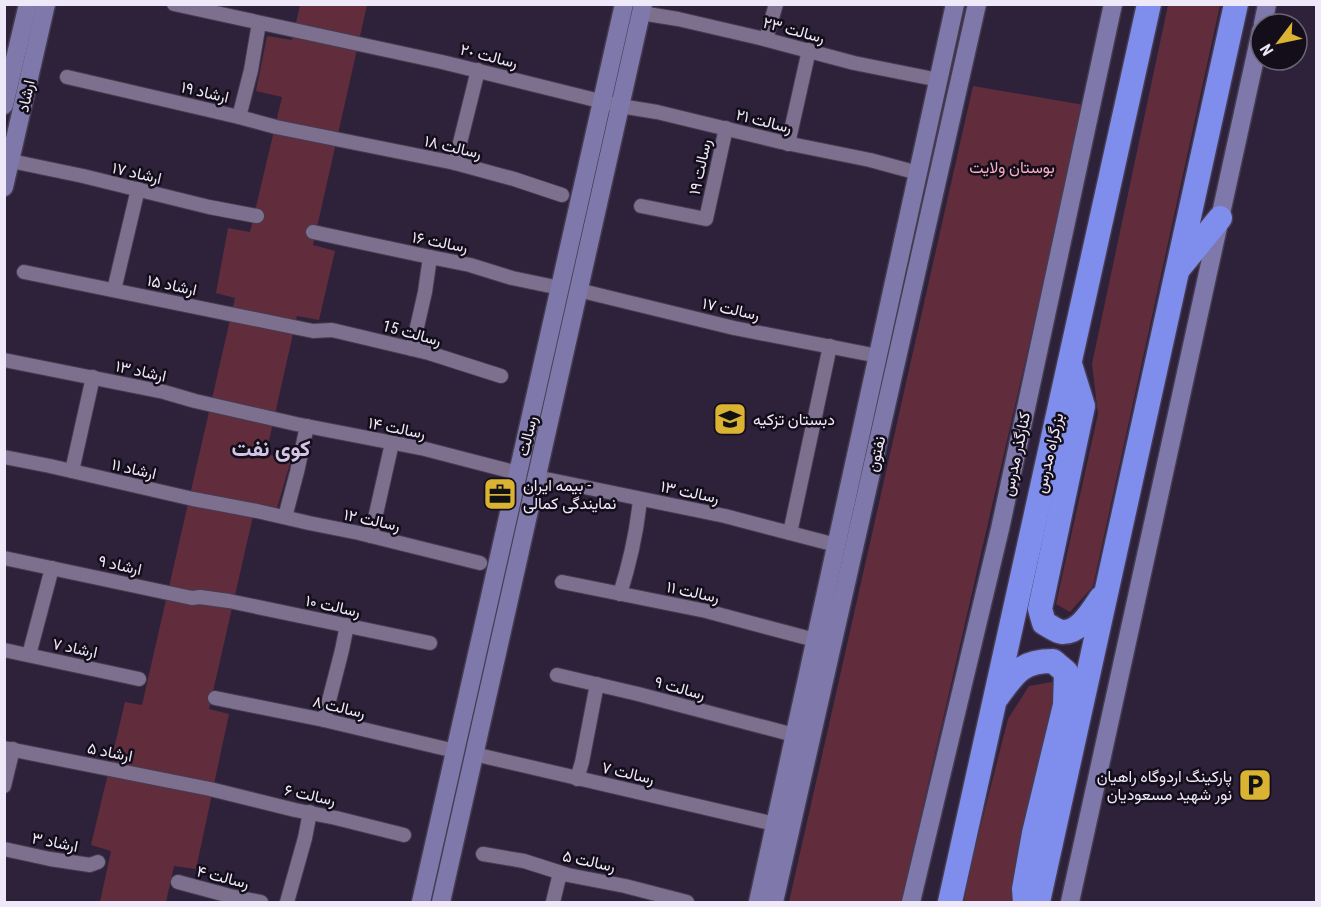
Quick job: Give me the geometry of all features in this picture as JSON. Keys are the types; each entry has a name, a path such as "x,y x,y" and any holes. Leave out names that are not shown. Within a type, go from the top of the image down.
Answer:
{"highway":[{"name":"بزرگراه مدرس","path":"950,903 1149,4"},
{"path":"1038,903 1236,4"},
{"path":"1177,271 1220,218"},
{"path":"1070,362 1083,406 1040,609 1044,623 1060,632 1073,630 1087,618 1106,591"},
{"path":"994,701 1017,671 1030,664 1053,661 1066,672 1065,705 1034,833 1024,890 1025,903"}],"street":[{"name":"ارشاد","path":"4,105 28,4"},
{"name":"ارشاد","path":"4,187 46,4"},
{"name":"رسالت ٢٠","path":"174,4 478,70 611,104"},
{"name":"رسالت","path":"422,896 518,473 576,261 611,104 624,4"},
{"path":"766,39 776,4"},
{"name":"نفتون","path":"758,903 775,824 794,779 794,735 955,4"},
{"name":"نفتون","path":"774,903 794,779 874,461 977,4"},
{"name":"کنارگذر مدرس","path":"911,903 1000,529 1113,4"},
{"name":"رسالت","path":"611,104 642,9"},
{"name":"رسالت ۲۳","path":"642,9 854,63 939,80"},
{"path":"239,117 251,70 259,24"},
{"path":"788,144 808,50"},
{"path":"455,163 478,70"},
{"path":"1070,903 1252,72"},
{"name":"ارشاد ۱۹","path":"68,77 334,140"},
{"name":"رسالت ۲۱","path":"611,104 657,111 788,144 870,160 918,173"},
{"name":"رسالت ۱۹","path":"641,206 706,219 726,128"},
{"name":"رسالت ۱۸","path":"334,140 455,163 562,195"},
{"name":"ارشاد ۱۷","path":"11,161 257,216"},
{"path":"114,290 138,189"},
{"name":"رسالت ۱۶","path":"313,232 470,264 512,278 569,289"},
{"path":"412,349 425,292 430,257"},
{"name":"ارشاد ۱۵","path":"24,272 313,331"},
{"name":"رسالت","path":"442,898 536,477 569,289"},
{"name":"رسالت ۱۷","path":"569,289 724,325 878,356"},
{"name":"رسالت 15","path":"313,331 332,330 412,349 501,376"},
{"path":"790,533 830,346"},
{"name":"ارشاد ۱۳","path":"4,360 164,392 270,417"},
{"path":"72,471 93,377"},
{"name":"رسالت ۱۴","path":"270,417 424,449 518,473"},
{"path":"285,517 307,426"},
{"path":"371,536 392,443"},
{"name":"ارشاد ۱۱","path":"4,457 257,511"},
{"path":"856,458 874,461"},
{"path":"518,473 536,477"},
{"name":"رسالت ۱۳","path":"536,477 725,516 836,545"},
{"path":"620,594 630,563 640,499"},
{"name":"رسالت ۱۲","path":"257,511 480,563"},
{"name":"ارشاد ۹","path":"4,558 192,598 229,601"},
{"path":"29,655 52,568"},
{"name":"رسالت ۱۱","path":"562,582 717,614 815,640"},
{"name":"رسالت ۱۰","path":"229,601 430,643"},
{"path":"324,720 346,626"},
{"name":"ارشاد ۷","path":"4,650 139,679"},
{"name":"رسالت ۹","path":"557,675 794,735"},
{"path":"578,779 597,684"},
{"name":"رسالت ۸","path":"215,698 324,720 455,751"},
{"path":"4,786 9,748"},
{"name":"ارشاد ۵","path":"9,748 210,789"},
{"path":"455,751 474,754"},
{"name":"رسالت ۷","path":"474,754 775,824"},
{"name":"رسالت ۶","path":"210,789 404,835"},
{"path":"287,903 310,813"},
{"name":"ارشاد ۳","path":"4,849 90,866 98,862"},
{"name":"رسالت ۵","path":"483,854 524,861 560,873 625,886 687,903"},
{"path":"553,903 560,873"},
{"name":"رسالت ۴","path":"178,882 261,903"},
{"path":"422,896 442,898"}],"green space":[{"path":"300,5 367,5 313,245 335,251 319,320 297,316 266,454 291,460 277,508 256,503 209,709 229,714 196,869 174,866 166,902 100,902 111,851 91,845 125,702 142,705 235,298 216,293 228,228 250,232 282,97 256,91 267,36 292,40"},
{"path":"1168,5 1220,5 1093,586 1070,612 1056,604 1098,414 1092,364"},
{"name":"بوستان ولایت","path":"973,86 1084,105 901,902 789,902"},
{"path":"1052,682 1055,707 1012,883 1013,902 964,902 971,864 1008,719 1029,686"}],"place":[{"name":"دبستان تزکیه","path":"730,419"},
{"name":"بیمه ایران - نمایندگى کمالى","path":"500,494"},
{"name":"پارکینگ اردوگاه راهیان نور شهید مسعودیان","path":"1255,785"}],"district":[{"name":"کوی نفت","path":"271,448"}]}
